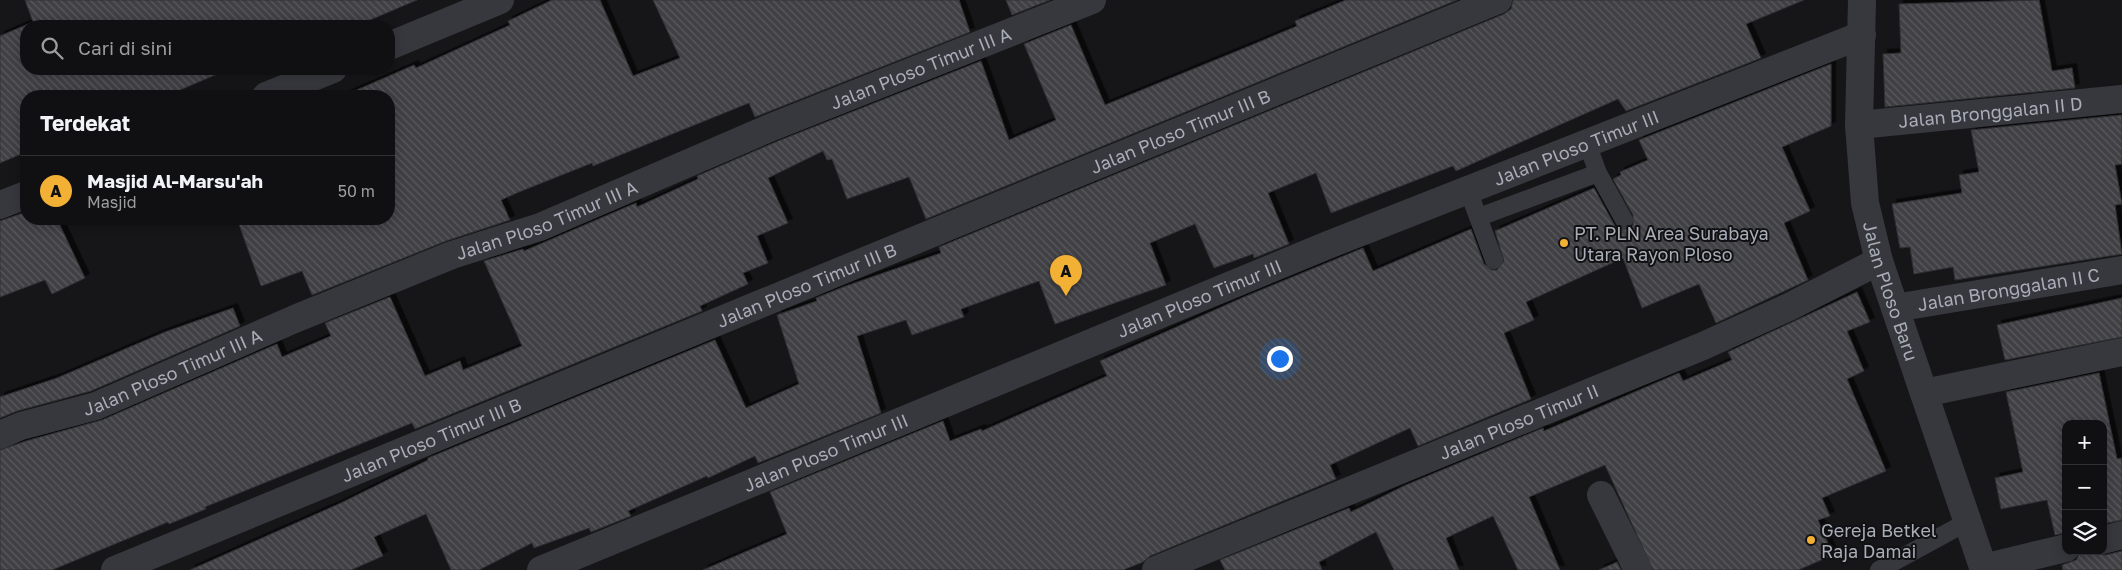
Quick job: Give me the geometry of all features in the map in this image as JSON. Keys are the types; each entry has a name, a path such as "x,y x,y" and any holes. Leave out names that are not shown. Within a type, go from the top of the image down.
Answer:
{"street":[{"path":"395,44 500,0"},
{"name":"Jalan Ploso Timur III A","path":"0,435 21,426 96,406 296,318 452,254 540,227 772,127 1092,0"},
{"name":"Jalan Ploso Timur III B","path":"114,570 1498,0"},
{"name":"Jalan Ploso Baru","path":"1862,0 1859,125 1865,203 1878,261 1983,569"},
{"name":"Jalan Ploso Timur III","path":"541,570 1328,245 1862,35"},
{"path":"281,90 318,75"},
{"name":"Jalan Bronggalan II D","path":"1859,125 2122,99"},
{"path":"0,205 20,197"},
{"name":"Jalan Ploso Timur II","path":"1156,570 1703,346 1790,307 1878,261"},
{"name":"Jalan Bronggalan II C","path":"1895,308 2122,270"},
{"path":"1924,392 2122,352"},
{"path":"1601,495 1638,570"},
{"path":"2107,539 2122,535"},
{"path":"1983,569 2062,549"}],"lane":[{"path":"1587,143 1598,173 1624,220"},
{"path":"1479,217 1598,173"},
{"path":"1468,190 1494,260"},
{"path":"1878,570 1967,522"}],"building":[{"path":"25,0 417,0 370,20 32,20"},
{"path":"552,0 600,0 633,76 680,58 653,0 959,0 970,32 755,117 749,103 593,166 592,163 519,192 501,200 510,220 446,241 312,295 302,271 261,286 239,225 395,225 395,90 357,90 395,75 395,73 414,65 416,68 510,25 508,21"},
{"path":"1006,0 1050,0 1012,15"},
{"path":"1346,0 1457,0 926,219 909,177 847,199 832,159 827,160 823,151 768,178 788,223 757,236 768,263 743,273 748,284 700,306 702,311 415,429 412,423 205,507 206,509 169,524 168,522 52,570 0,570 0,450 102,420 277,344 282,357 331,336 325,323 390,297 425,376 460,361 463,370 522,346 484,261 523,249 524,251 636,203 637,207 698,179 697,176 778,141 981,61 1009,140 1056,120 1024,44 1071,25 1105,105 1297,26 1295,21"},
{"path":"1513,0 1804,0 1746,24 1761,58 1626,111 1618,99 1456,171 1453,166 1331,213 1316,173 1268,193 1289,244 1254,258 1253,254 1214,268 1195,224 1150,243 1166,285 1055,324 1039,281 961,309 964,317 912,335 906,320 857,336 881,413 758,463 755,456 708,478 707,476 628,511 631,516 591,532 589,528 534,548 532,543 479,570 451,570 426,514 374,537 383,556 351,570 190,570 341,503 428,460 428,458 715,340 746,408 799,384 777,315 817,301 816,298 846,286 941,253 939,247 1504,14 1511,9"},
{"path":"2039,0 2052,71 2072,68 2075,88 1885,107 1883,54 1901,53 1899,4"},
{"path":"20,28 20,75 215,75 180,90 20,90 20,155 0,163 0,36"},
{"path":"1831,64 1831,126 1782,147 1810,211 1784,223 1808,280 1716,323 1699,284 1642,308 1623,258 1526,302 1534,320 1504,333 1531,399 1418,446 1410,428 1330,465 1336,479 1150,556 1143,562 1123,570 703,570 787,534 770,492 943,421 950,441 981,429 982,431 1107,376 1100,361 1244,297 1363,248 1373,271 1471,229 1484,264 1492,270 1497,270 1504,261 1495,231 1594,188 1615,226 1619,229 1629,229 1633,225 1633,215 1613,179 1621,175 1620,172 1648,160 1639,140"},
{"path":"2122,115 2122,164 2115,165 2122,204 2115,205 2122,254 1955,280 1953,267 1914,274 1910,247 1900,248 1892,204 1962,193 1959,175 1979,172 1971,130"},
{"path":"20,214 20,225 60,225 85,278 52,294 45,280 0,297 0,221"},
{"path":"1857,292 1870,322 1847,331 1864,371 1847,379 1886,471 1822,498 1830,516 1818,520 1833,555 1798,570 1653,570 1605,465 1529,497 1560,570 1518,570 1493,516 1446,538 1459,570 1394,570 1376,532 1319,562 1322,570 1225,570 1220,560 1349,508 1351,512 1406,485 1543,428 1544,431 1679,373 1683,381 1732,360 1728,352"},
{"path":"2122,298 2122,337 2005,360 1997,325"},
{"path":"233,308 240,326 91,391 17,411 0,418 0,397 57,378 165,332"},
{"path":"2099,373 2117,459 2122,458 2122,520 2107,523 2107,420 2062,420 2062,534 2055,535 2047,500 2001,509 1995,478 2023,472 2006,392"},
{"path":"2122,551 2122,570 2063,570 2062,565 2076,560 2079,555 2107,555"},
{"path":"1617,562 1621,570 1599,570"}],"place":[{"name":"PT. PLN Area Surabaya Utara Rayon Ploso","path":"1564,243"},
{"name":"Masjid Al-Marsu'ah","path":"1066,296"},
{"name":"Gereja Betkel Raja Damai","path":"1811,540"}]}
